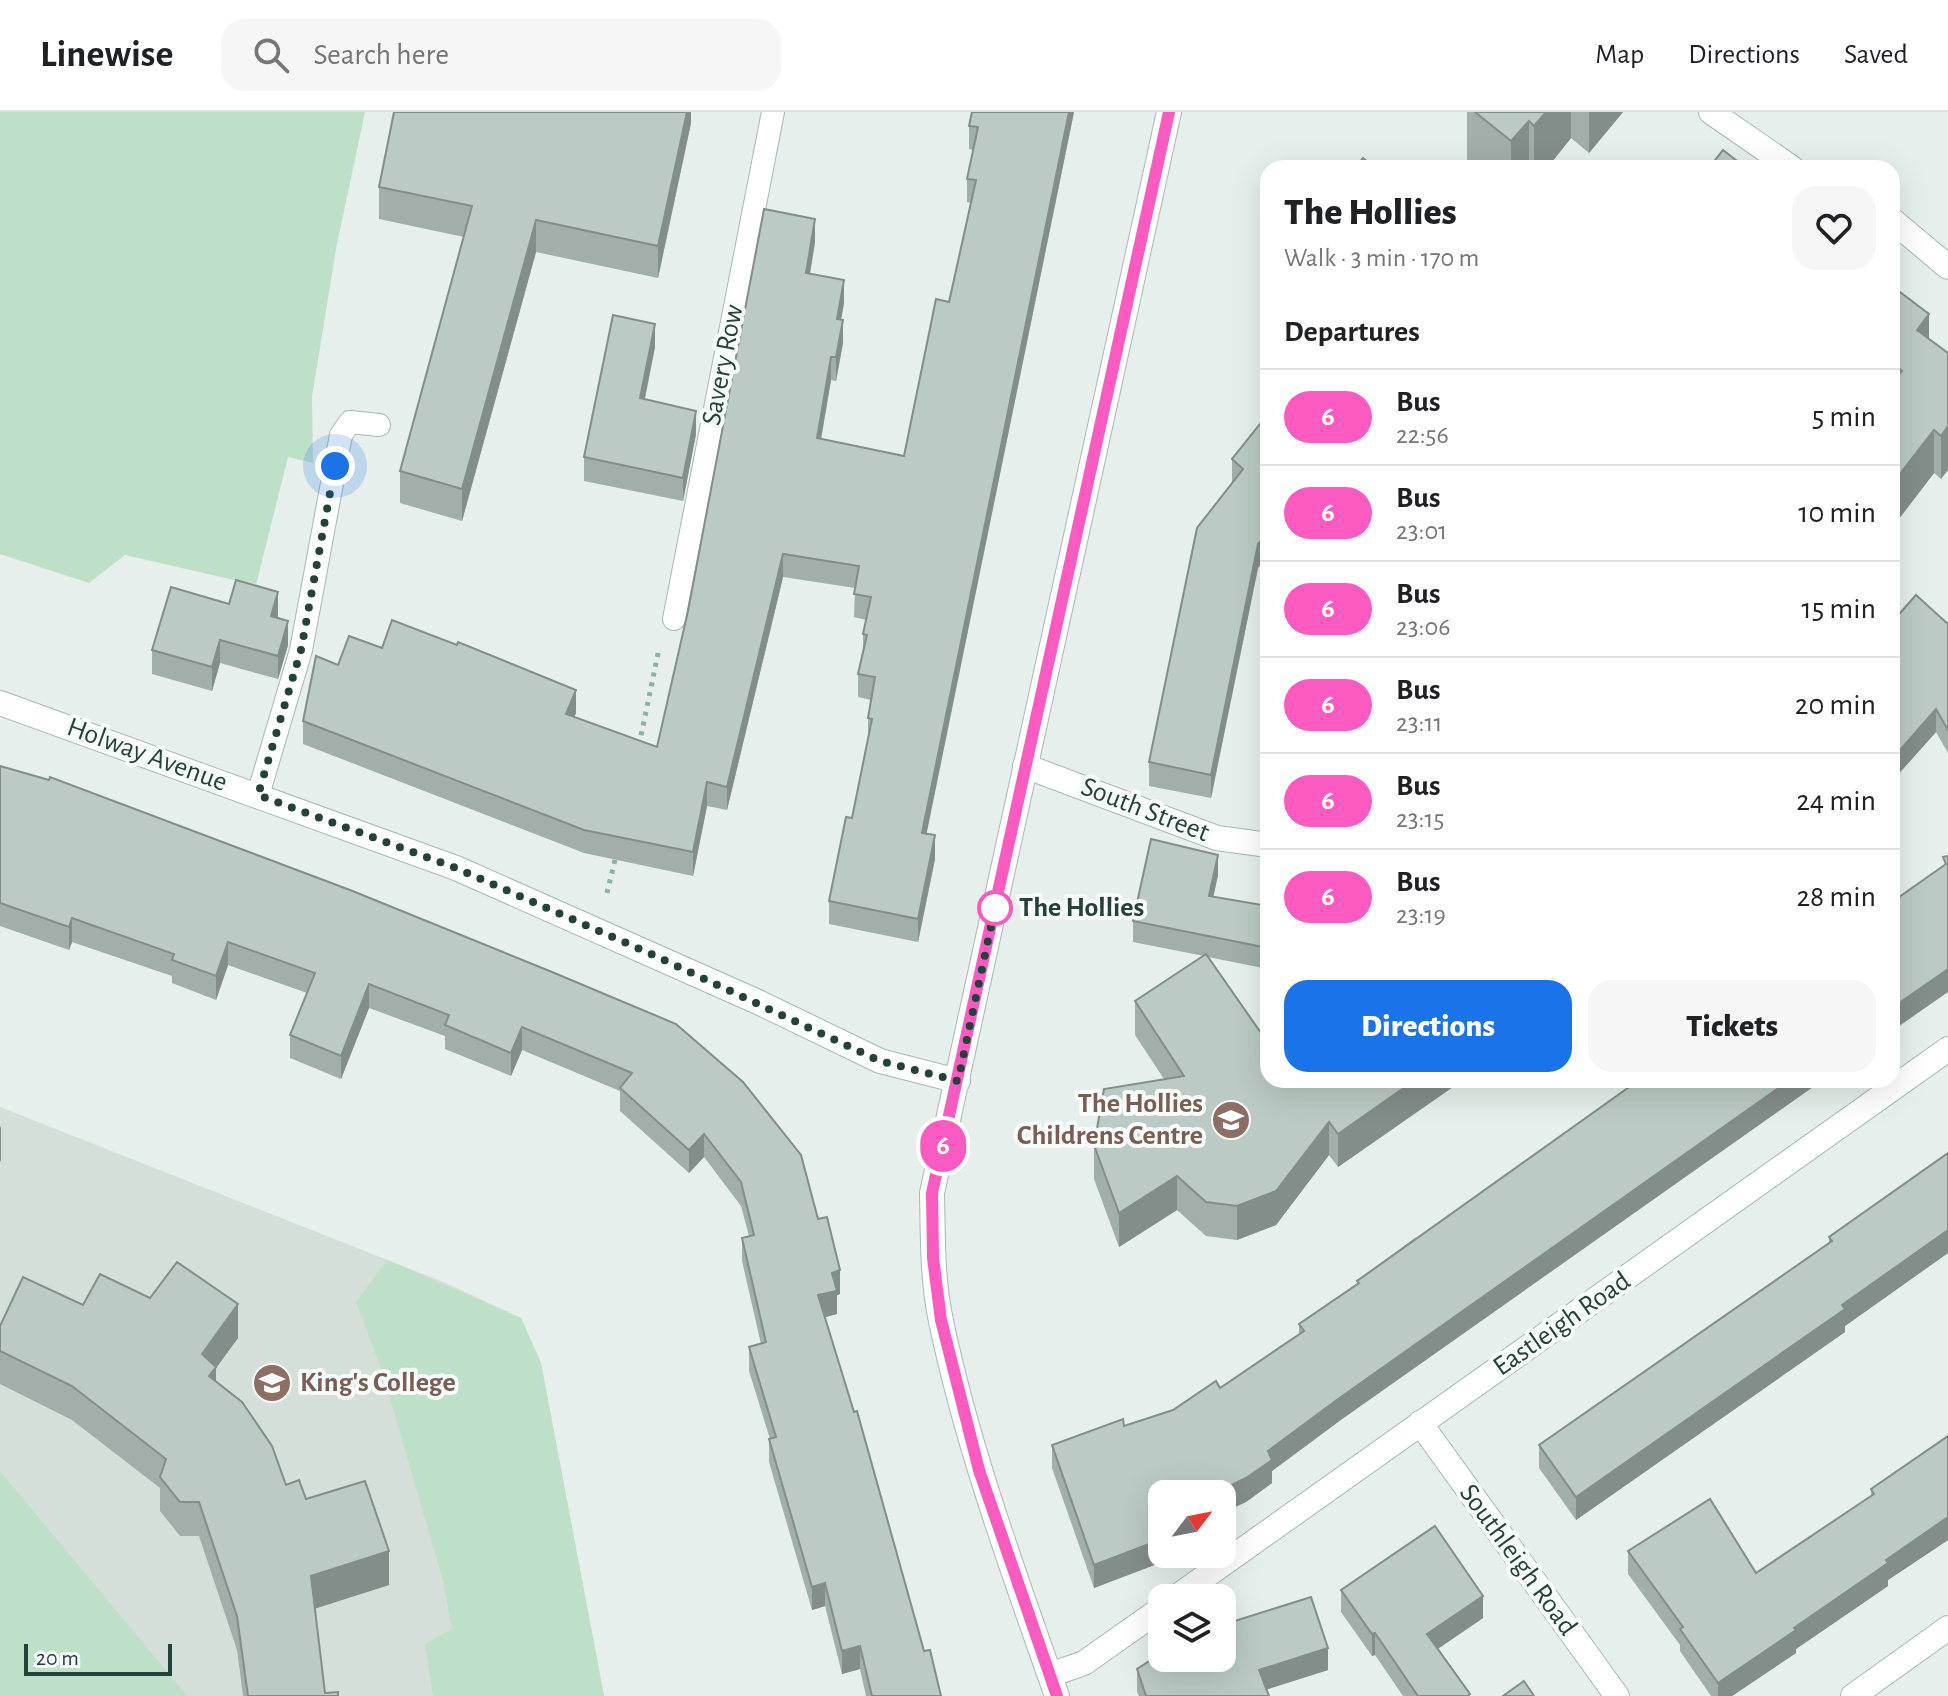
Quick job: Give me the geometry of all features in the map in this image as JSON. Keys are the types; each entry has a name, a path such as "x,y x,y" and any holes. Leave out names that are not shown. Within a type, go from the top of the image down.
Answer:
{"street":[{"path":"1148,1618 1053,1686 979,1470 941,1320 933,1258 932,1193 1169,112"},
{"path":"1711,112 1780,160"},
{"path":"1900,227 1948,267"},
{"name":"Holway Avenue","path":"0,703 456,868 595,928 880,1061 958,1081"},
{"name":"South Street","path":"1025,766 1217,838 1260,844"},
{"name":"Eastleigh Road","path":"1900,1083 1948,1049"},
{"name":"Eastleigh Road","path":"1195,1584 1893,1088"},
{"name":"Southleigh Road","path":"1420,1423 1617,1696"},
{"path":"1853,1696 1948,1628"}],"lane":[{"name":"Savery Row","path":"674,619 773,112"},
{"path":"258,795 301,650 341,435 350,422 379,425"}],"path":[{"path":"636,759 661,639 674,619"},
{"path":"595,928 612,878 618,848"}],"shaded area":[{"name":"King's College","path":"0,1107 446,1283 521,1318 541,1363 604,1696 0,1696"}],"green space":[{"path":"0,112 365,112 336,249 312,397 313,463 288,457 256,585 125,555 89,583 0,554"},
{"path":"387,1260 521,1318 541,1363 604,1696 433,1696 425,1644 452,1629 443,1581 383,1374 356,1302"},
{"path":"0,1471 187,1696 0,1696"}],"building":[{"path":"394,112 687,112 658,246 536,220 462,489 400,471 472,206 379,187"},
{"path":"972,112 1069,112 922,833 935,835 918,919 829,901 846,817 852,818 872,719 868,718 875,677 858,674 871,597 854,594 859,566 783,554 727,787 707,782 693,852 584,830 303,721 316,656 338,665 349,636 382,648 392,620 457,645 458,642 576,690 566,714 657,747 688,611 764,209 815,219 806,273 844,280 837,319 843,320 836,357 831,357 817,438 904,456 936,299 949,302 976,180 967,179 978,127 969,126"},
{"path":"1475,112 1546,112 1534,126 1529,121 1511,141"},
{"path":"1723,150 1736,160 1715,160"},
{"path":"1900,292 1929,314 1917,330 1948,353 1948,426 1941,436 1934,430 1900,474 1900,374"},
{"path":"613,315 655,324 640,398 696,411 683,478 584,457"},
{"path":"1260,424 1260,542 1211,775 1149,762 1197,528 1243,469 1232,459"},
{"path":"236,580 278,592 271,616 288,621 278,656 220,640 212,667 152,650 171,587 229,604"},
{"path":"1916,595 1948,624 1948,730 1936,709 1900,750 1900,613"},
{"path":"0,766 49,780 50,777 350,890 676,1024 743,1082 801,1155 818,1219 827,1217 840,1270 832,1273 837,1291 818,1295 854,1412 857,1411 924,1651 930,1650 941,1696 872,1696 860,1646 842,1651 825,1583 812,1587 769,1439 776,1437 749,1347 766,1342 742,1238 754,1235 741,1182 704,1134 689,1150 620,1088 632,1073 522,1027 511,1053 445,1025 449,1015 369,984 341,1056 290,1035 315,973 228,942 216,976 172,960 174,954 72,918 69,927 0,903"},
{"path":"1151,839 1218,855 1209,896 1260,905 1260,946 1133,921"},
{"path":"1948,856 1948,969 1900,1002 1900,896 1946,864 1943,857"},
{"path":"1206,954 1260,1032 1260,1088 1404,1088 1338,1134 1329,1122 1276,1191 1237,1206 1206,1202 1177,1176 1119,1213 1094,1145 1104,1089 1184,1076 1135,1001"},
{"path":"1628,1088 1779,1088 1338,1399 1268,1451 1272,1460 1246,1478 1236,1483 1236,1480 1148,1480 1148,1544 1094,1565 1052,1445 1123,1419 1124,1426 1173,1410 1216,1381 1220,1388 1304,1331 1299,1324 1359,1283 1357,1281"},
{"path":"1948,1153 1948,1230 1842,1305 1845,1309 1576,1497 1539,1445 1832,1241 1829,1237"},
{"path":"177,1262 238,1304 202,1354 216,1367 209,1376 242,1402 272,1446 286,1485 299,1480 306,1499 365,1481 389,1551 311,1576 325,1693 338,1692 338,1696 248,1696 237,1616 199,1502 180,1502 160,1477 166,1459 72,1386 0,1351 0,1326 23,1277 83,1305 100,1274 150,1298"},
{"path":"1948,1436 1948,1517 1794,1628 1796,1630 1718,1683 1680,1629 1683,1627 1628,1551 1710,1499 1756,1573 1874,1494 1871,1489"},
{"path":"1435,1526 1483,1596 1427,1634 1470,1694 1468,1696 1418,1696 1341,1590"},
{"path":"1311,1597 1328,1648 1259,1670 1269,1696 1146,1696 1137,1669 1148,1662 1148,1672 1236,1672 1236,1621"},
{"path":"1524,1681 1534,1696 1503,1696"}],"bus line":[{"name":"6","path":"1057,1696 979,1470 941,1320 933,1258 932,1193 1169,112"}],"place":[{"name":"The Hollies","path":"995,908"},
{"name":"The Hollies Childrens Centre","path":"1231,1120"},
{"name":"King's College","path":"272,1383"}],"route":[{"path":"335,466 301,650 258,795 456,868 758,1002 880,1061 958,1081 995,908"}]}
